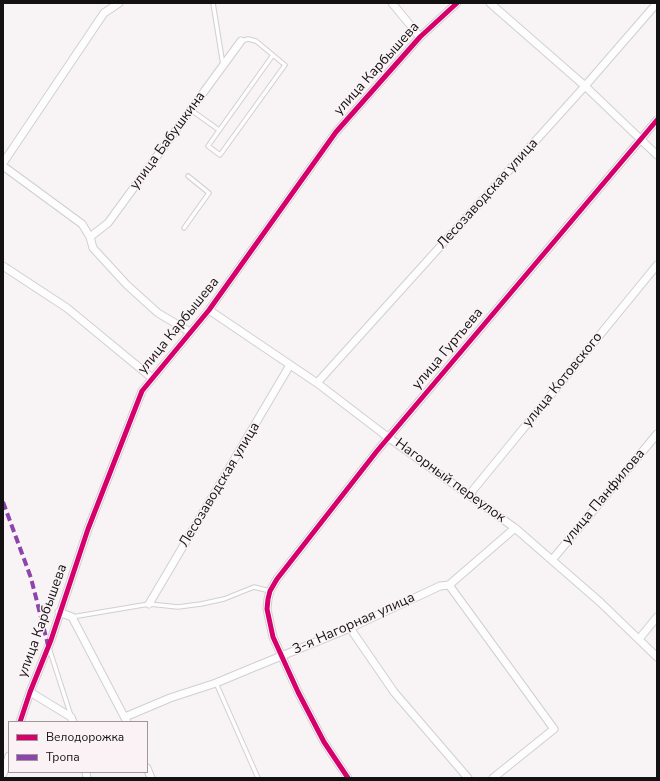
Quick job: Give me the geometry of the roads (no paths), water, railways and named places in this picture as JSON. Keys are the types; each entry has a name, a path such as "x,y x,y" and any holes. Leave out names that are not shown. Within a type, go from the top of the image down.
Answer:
{"street":[{"path":"119,3 104,13 3,164 82,224 90,237 93,248 127,285 158,313 190,332"},
{"path":"392,3 420,37"},
{"name":"улица Карбышева","path":"20,721 113,464 142,391 209,310 336,132 420,37 457,3"},
{"path":"490,3 585,86 657,155"},
{"name":"Лесозаводская улица","path":"316,383 585,86 657,3"},
{"name":"улица Бабушкина","path":"90,237 108,222 241,41"},
{"name":"улица Гуртьева","path":"348,778 324,742 298,692 273,637 267,609 270,591 277,579 389,438 657,120"},
{"name":"улица Котовского","path":"469,494 657,265"},
{"path":"3,266 67,308 152,378"},
{"name":"Нагорный переулок","path":"209,310 316,383 389,438 515,528 600,602 657,658"},
{"name":"Лесозаводская улица","path":"149,604 290,365"},
{"name":"улица Панфилова","path":"552,560 657,434"},
{"name":"3-я Нагорная улица","path":"126,719 170,698 216,683 350,628 440,586 449,585 515,528"},
{"path":"449,585 554,729 493,778"},
{"path":"59,612 72,617 126,719"},
{"path":"639,639 657,617"},
{"path":"350,628 394,692 468,778"},
{"path":"30,692 72,720"},
{"path":"3,774 8,759"}],"lane":[{"path":"213,3 223,66"},
{"path":"241,41 248,39 256,41 274,55 285,65 220,155 208,146 274,55"},
{"path":"191,110 219,130"},
{"path":"184,228 209,193 188,176"},
{"path":"72,617 149,604 178,607 201,604 224,599 254,587 270,591"},
{"path":"48,645 72,720"},
{"path":"216,683 258,778"}]}
